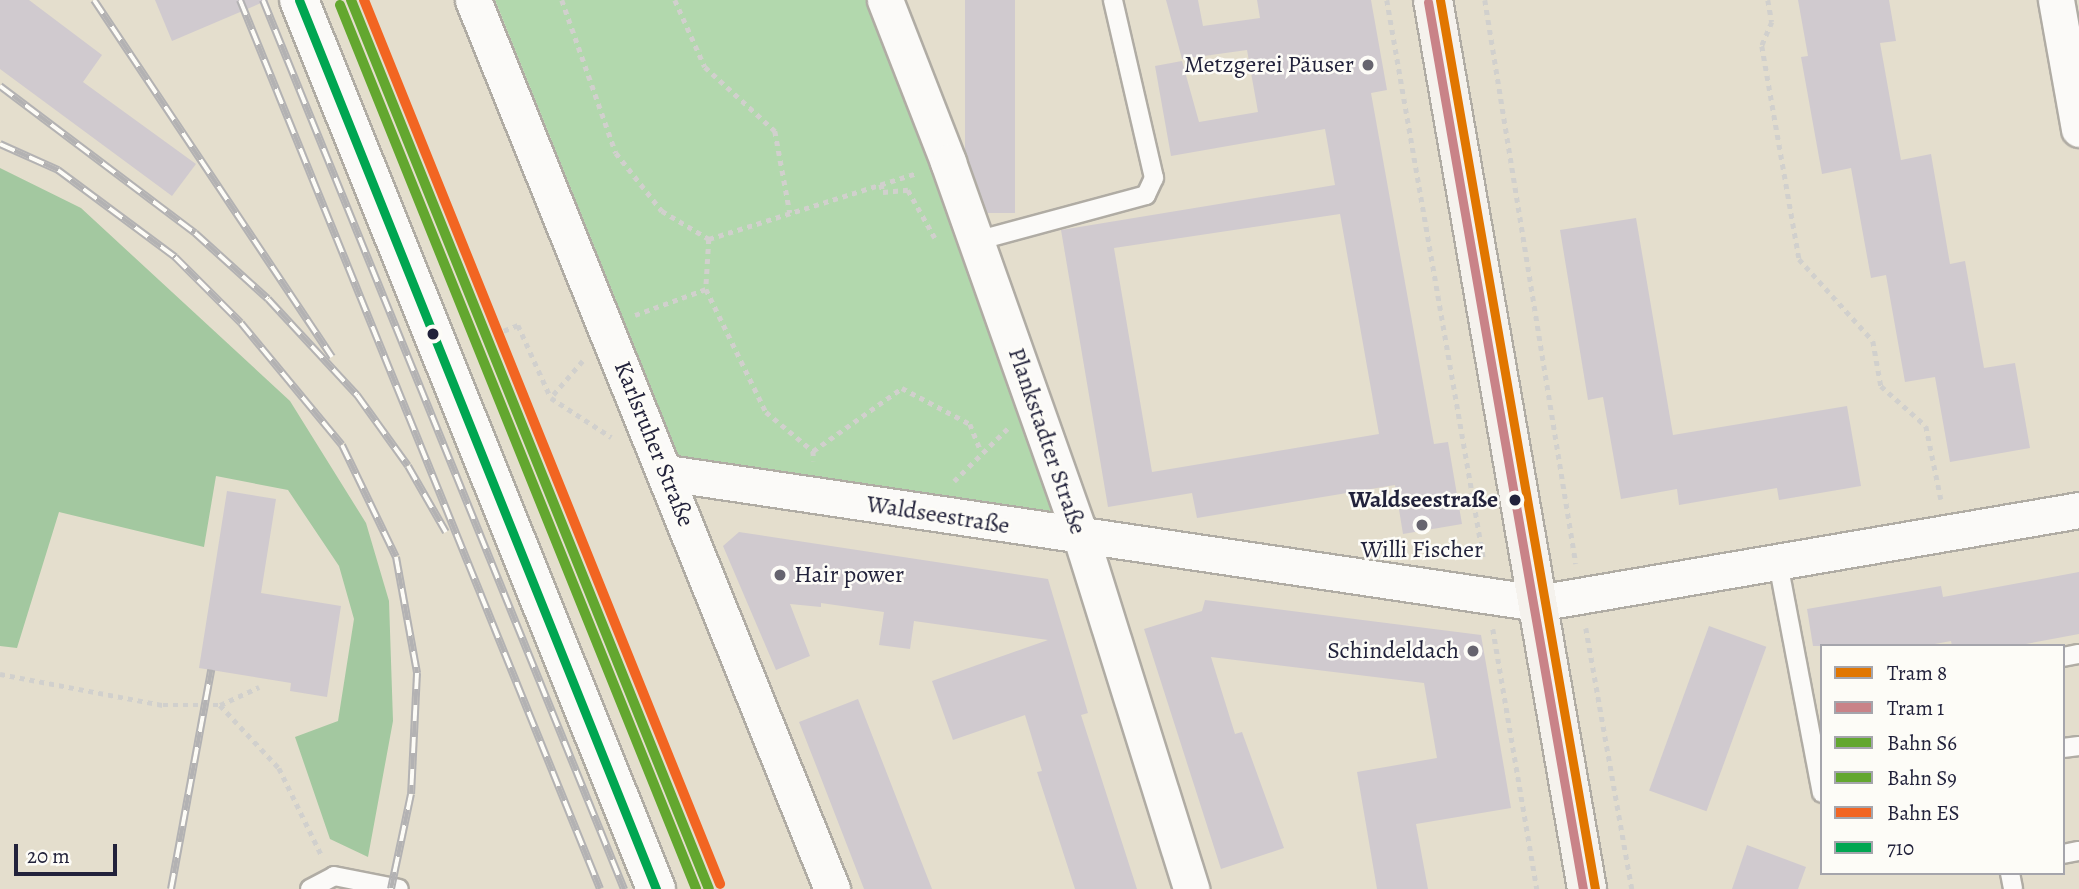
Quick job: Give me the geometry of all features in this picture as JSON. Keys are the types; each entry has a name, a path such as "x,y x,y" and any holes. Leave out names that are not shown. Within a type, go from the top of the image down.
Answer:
{"main road":[{"path":"1433,0 1587,889"}],"street":[{"path":"299,0 656,889"},
{"name":"Karlsruher Straße","path":"473,0 667,473 832,889"},
{"name":"Plankstadter Straße","path":"885,0 976,241 1081,537 1191,889"},
{"path":"2056,0 2079,129"},
{"name":"Waldseestraße","path":"667,473 1081,537 1538,603 1580,598 2079,510"}],"lane":[{"path":"976,241 1146,195 1154,178 1113,0"},
{"path":"1777,563 1820,783"},
{"path":"310,889 334,876 399,889"}],"path":[{"path":"562,0 616,153 662,211 709,239 888,182"},
{"path":"675,0 705,68 775,131 790,213"},
{"path":"1387,0 1491,598 1496,658 1537,889"},
{"path":"1485,0 1571,517 1580,598 1632,889"},
{"path":"1768,0 1772,22 1762,46 1799,260 1873,341 1881,386 1926,426 1948,533"},
{"path":"709,239 706,289 766,412 813,451 814,462"},
{"path":"646,311 706,289"},
{"path":"469,345 518,325 551,398"},
{"path":"813,451 902,388 970,424 981,451"},
{"path":"926,513 981,451 1035,406"},
{"path":"0,674 163,705 220,705 259,687"},
{"path":"220,705 279,768 300,818 334,876"}],"green space":[{"path":"495,0 881,0 1081,537 681,462"},
{"path":"0,168 81,208 290,401 366,523 389,601 393,721 368,857 330,839 295,737 338,721 354,619 339,566 288,490 216,476 204,547 59,512 17,648 0,646"}],"building":[{"path":"0,0 29,0 102,55 83,82 196,164 172,196 0,69"},
{"path":"155,0 268,0 172,41"},
{"path":"965,0 1015,0 1015,213 965,213"},
{"path":"1166,0 1198,0 1203,26 1260,18 1257,0 1371,0 1387,90 1371,93 1434,444 1448,442 1462,524 1403,534 1395,485 1197,518 1192,493 1108,507 1061,230 1335,185 1325,129 1171,156 1155,66 1182,61 1199,122 1258,112 1247,50 1182,59","holes":["1340,214 1379,434 1152,472 1114,248"]},
{"path":"1798,0 1889,0 1896,41 1880,43 1901,160 1931,154 1950,264 1965,261 1984,368 2015,363 2030,448 1950,462 1935,377 1905,382 1886,275 1871,278 1851,168 1822,174 1801,57 1808,56"},
{"path":"1636,218 1673,435 1847,406 1861,486 1779,500 1777,488 1679,505 1677,489 1621,499 1603,397 1588,400 1560,230"},
{"path":"227,491 276,499 261,593 341,606 327,697 290,691 291,683 199,668"},
{"path":"739,532 1048,579 1088,713 1081,715 1137,889 1075,889 1037,772 1042,771 1025,715 953,740 932,681 1048,640 914,621 910,649 879,645 884,612 821,603 821,607 790,604 810,656 776,670 723,546"},
{"path":"2079,572 2079,634 2026,644 1952,644 1951,641 1935,644 1813,646 1807,609 1941,586 1943,597"},
{"path":"1205,600 1481,635 1511,808 1416,824 1428,889 1377,889 1357,772 1437,758 1424,683 1211,657 1235,734 1242,732 1284,848 1221,869 1144,629 1202,611"},
{"path":"1709,626 1766,647 1706,811 1649,790"},
{"path":"858,699 932,889 864,889 799,722"},
{"path":"1747,845 1806,867 1798,889 1732,889"}],"railway":[{"path":"94,0 332,357"},
{"path":"240,0 600,889"},
{"path":"263,0 624,889"},
{"path":"0,86 195,233 268,299 357,395 408,466 446,532"},
{"path":"0,144 58,170 175,257 241,323 342,445 396,557 417,673 411,794 391,889"},
{"path":"171,889 211,670"}],"tram line":[{"name":"8","path":"1440,0 1595,889"},
{"name":"1","path":"1428,2 1583,889"}],"rail line":[{"name":"S6","path":"351,0 709,889"},
{"name":"ES","path":"364,0 720,884"},
{"name":"S9","path":"340,5 696,889"}],"transit line":[{"name":"710","path":"299,0 656,889"}],"place":[{"name":"Metzgerei Päuser","path":"1368,65"},
{"name":"Waldseestraße","path":"1515,500"},
{"name":"Willi Fischer","path":"1422,525"},
{"name":"Hair power","path":"780,575"},
{"name":"Schindeldach","path":"1473,651"}]}
